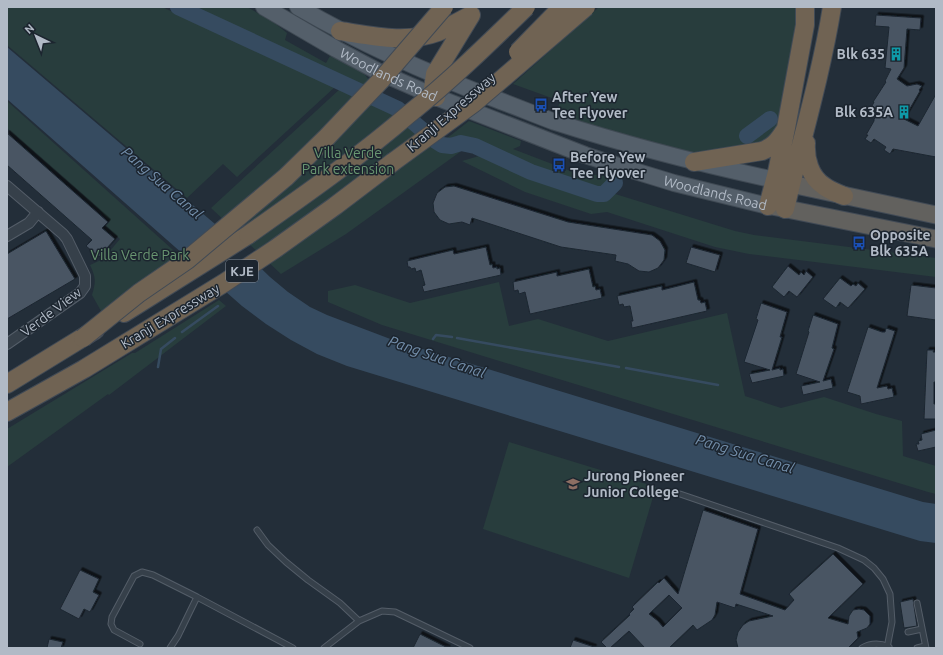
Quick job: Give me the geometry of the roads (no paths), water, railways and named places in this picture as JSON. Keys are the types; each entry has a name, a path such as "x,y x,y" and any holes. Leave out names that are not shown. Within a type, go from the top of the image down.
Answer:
{"highway":[{"path":"83,338 139,293 197,252 286,177 327,137 382,79 444,7"},
{"name":"Kranji Expressway","path":"7,384 248,235 321,184 409,114 446,82 526,7"},
{"name":"Kranji Expressway","path":"7,412 84,369 224,283 323,215 393,162 520,51 562,7"},
{"path":"393,162 474,103 586,7"},
{"path":"785,209 783,182 786,128 805,25 805,7"},
{"path":"832,7 809,116 806,154 811,172 824,187 844,196"},
{"path":"340,31 395,38 409,38 438,32 475,11"},
{"path":"436,97 433,89 435,74 475,11"},
{"path":"768,206 783,182 809,116"},
{"path":"694,162 762,152 771,148 778,141 786,128"},
{"name":"Woodlands Road","path":"783,182 936,215"},
{"name":"Woodlands Road","path":"768,206 936,240"}],"main road":[{"name":"Woodlands Road","path":"264,7 379,72 436,97 585,155 674,183 768,206"},
{"name":"Woodlands Road","path":"298,7 340,31 386,53 553,121 694,162 783,182"},
{"path":"379,72 388,71 392,64 386,53"}],"street":[{"name":"Verde View","path":"7,186 64,234 84,273 85,286 80,293 7,344"},
{"path":"7,236 29,223 38,212"}],"lane":[{"path":"680,494 838,548 864,560 874,568 883,579 890,594 892,622 888,647 876,644 868,645 862,648"},
{"path":"257,530 268,545 286,562 340,603 359,621"},
{"path":"140,644 114,630 111,624 112,617 134,576 142,572 197,597 293,648"},
{"path":"170,648 178,636 197,597"},
{"path":"917,648 925,647 918,603"},
{"path":"324,648 359,621 382,611 395,612 470,648"},
{"path":"908,632 922,629"}],"water":[{"name":"Pang Sua Canal","path":"7,47 215,224 270,277 310,307 393,340 923,502 936,504 936,543 920,541 347,366 317,354 266,324 242,306 7,99"}],"waterway":[{"path":"178,7 398,109 442,145 451,146 461,143 475,146 531,172 597,194 604,194 615,183"},
{"path":"747,136 770,119"},
{"path":"182,332 218,306"},
{"name":"Pang Sua Canal","path":"433,339 436,335 452,337"},
{"path":"158,367 161,349 175,338"},
{"path":"457,338 619,367"},
{"path":"626,368 718,385"}],"place":[{"name":"Blk 635","path":"896,54"},
{"name":"After Yew Tee Flyover","path":"541,105"},
{"name":"Blk 635A","path":"904,112"},
{"name":"Before Yew Tee Flyover","path":"559,165"},
{"name":"Opposite Blk 635A","path":"859,243"},
{"name":"Jurong Pioneer Junior College","path":"573,484"}],"park label":[{"name":"Villa Verde Park extension","path":"348,162"},
{"name":"Villa Verde Park","path":"140,255"}]}
